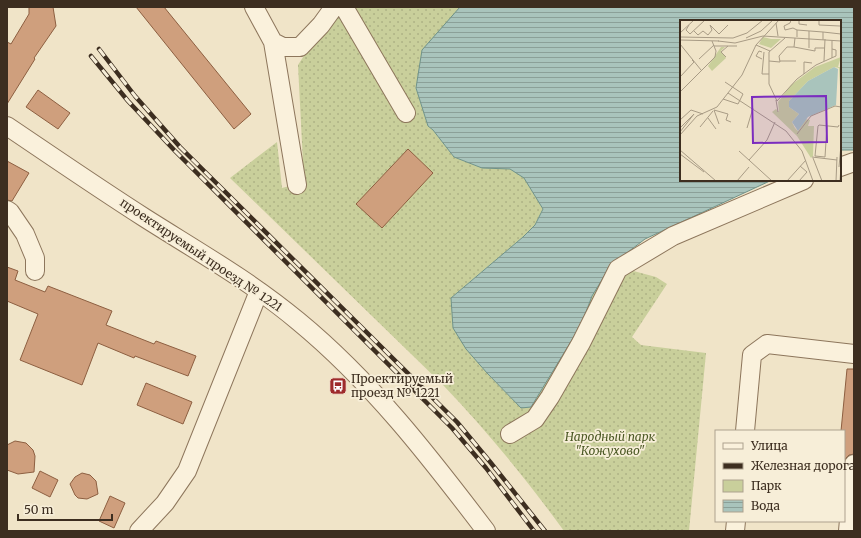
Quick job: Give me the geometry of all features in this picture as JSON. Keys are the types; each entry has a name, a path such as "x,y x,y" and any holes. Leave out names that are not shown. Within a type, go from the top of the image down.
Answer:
{"street":[{"path":"254,7 272,42 297,185"},
{"path":"272,42 283,47 300,47 321,25 334,7"},
{"path":"344,7 406,113"},
{"name":"проектируемый проезд № 1221","path":"7,126 259,291 298,321 343,361 376,395 438,468 486,531"},
{"path":"841,167 854,162"},
{"path":"510,434 535,419 550,398 581,344 618,269 673,236 802,181"},
{"path":"7,210 25,234 35,258 35,271"},
{"path":"139,531 165,503 187,471 259,291"},
{"path":"745,430 752,355 766,344 854,354"},
{"path":"848,531 854,464"}],"green space":[{"name":"Народный парк \"Кожухово\"","path":"341,7 460,7 453,16 416,88 428,126 433,130 454,157 482,168 510,168 524,178 543,209 535,225 523,237 451,298 487,373 521,408 531,407 581,325 592,296 611,265 656,277 667,284 632,337 641,345 706,353 689,531 564,531 506,456 443,385 230,178 277,142 282,188 304,182 298,65 316,37"}],"water":[{"path":"460,7 854,7 854,150 841,150 841,20 680,20 680,181 770,181 645,239 611,265 592,296 581,325 531,407 521,408 466,349 453,328 451,298 523,237 535,225 543,209 524,178 510,169 482,168 454,157 433,130 428,126 416,88 422,50"}],"building":[{"path":"29,7 53,7 56,26 34,58 35,59 7,104 7,42 11,44 29,14"},
{"path":"136,7 164,7 251,114 234,129"},
{"path":"38,90 70,113 58,129 26,107"},
{"path":"408,149 433,173 382,228 356,204"},
{"path":"7,161 29,173 12,201 7,200"},
{"path":"7,267 18,271 15,280 45,292 48,286 112,311 106,325 154,344 156,341 196,356 188,376 135,356 134,358 98,343 82,385 20,360 38,314 7,301"},
{"path":"847,369 854,369 854,454 849,455 845,460 845,430 841,430"},
{"path":"146,383 192,402 183,424 137,405"},
{"path":"15,441 26,443 33,450 35,456 34,472 18,474 7,470 7,445"},
{"path":"40,471 58,480 50,497 32,488"},
{"path":"82,473 90,475 96,481 98,494 87,499 78,498 70,484 75,477"},
{"path":"110,496 125,503 114,528 99,521"}],"railway":[{"path":"99,49 135,96 180,147 457,422 545,531"},
{"path":"91,56 128,101 175,151 452,428 486,468 534,531"}],"place":[{"name":"Проектируемый проезд № 1221","path":"338,386"}]}
